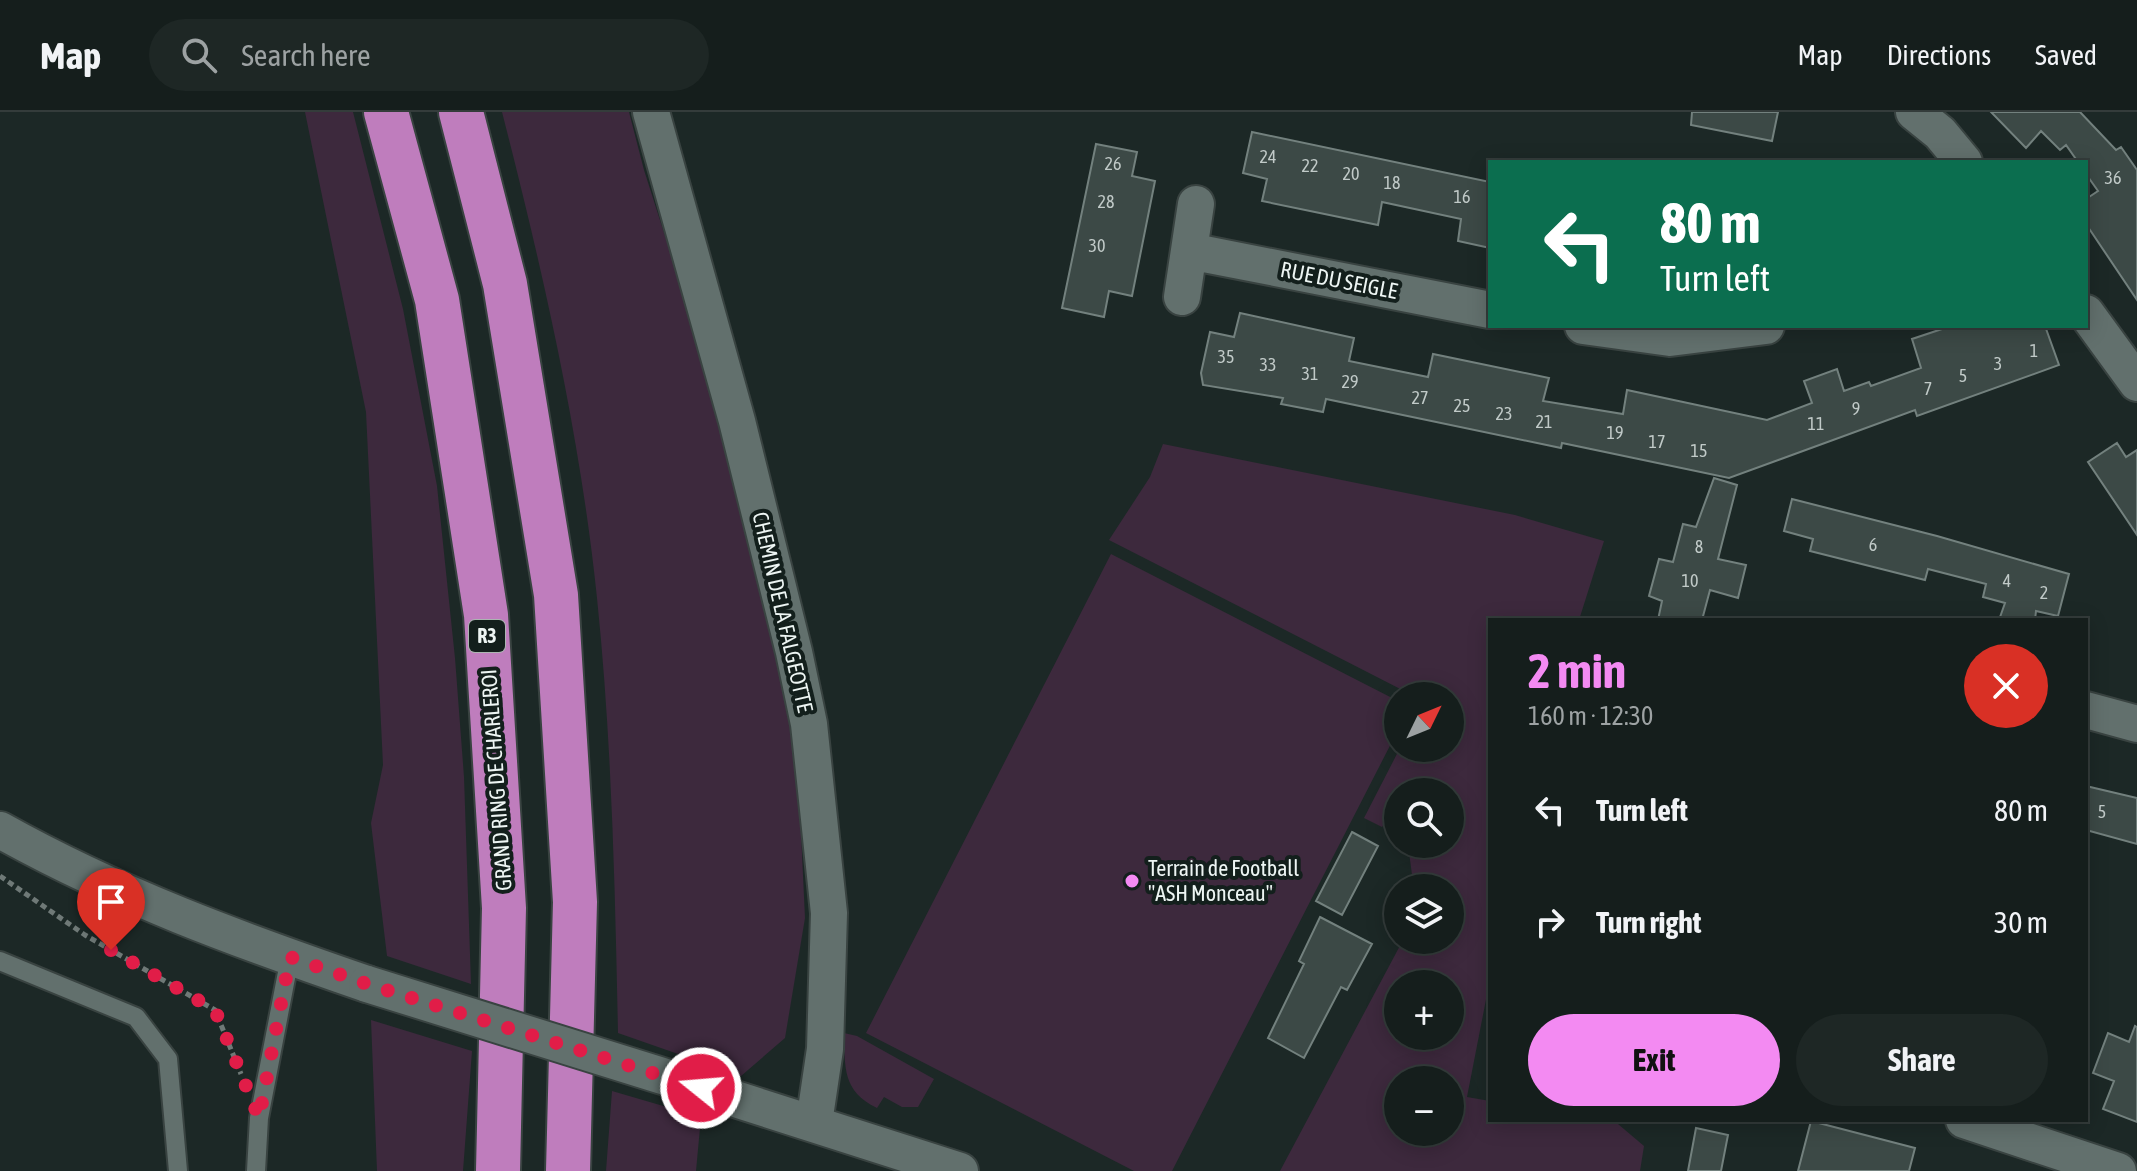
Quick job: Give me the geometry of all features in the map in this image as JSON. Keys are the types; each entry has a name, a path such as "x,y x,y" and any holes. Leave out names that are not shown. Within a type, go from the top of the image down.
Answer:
{"highway":[{"name":"GRAND RING DE CHARLEROI","path":"386,112 437,300 486,615 504,908 498,1171"},
{"path":"461,112 505,284 556,595 575,902 568,1171"}],"street":[{"name":"CHEMIN DE LA FALGEOTTE","path":"651,112 737,421 809,724 829,913 825,1049 814,1123"},
{"path":"1914,112 1940,133 1962,160"},
{"path":"1182,297 1196,204"},
{"name":"RUE DU SEIGLE","path":"1189,251 1488,310"},
{"path":"2088,316 2137,383"},
{"path":"1598,328 1670,338 1750,328"},
{"path":"2088,711 2137,724"},
{"path":"0,830 63,865 152,906 290,957 960,1171"},
{"path":"1970,1122 2118,1171"}],"lane":[{"path":"256,1171 259,1118 290,957"},
{"path":"0,961 136,1017 168,1059 178,1171"}],"path":[{"path":"0,876 85,935 215,1010 259,1118"}],"shaded area":[{"path":"305,112 353,112 403,309 437,486 464,777 471,984 387,956 371,823 383,765 366,412"},
{"path":"502,112 629,112 644,170 712,383 796,725 805,918 785,1038 741,1076 618,1033 609,761 590,537 558,354"},
{"path":"1163,444 1515,515 1604,541 1580,618 1488,618 1488,989 1467,1097 1488,1101 1488,1122 1618,1124 1644,1146 1640,1171 1280,1171 1384,976 1384,1050 1464,1050 1464,970 1387,970 1396,954 1464,954 1464,874 1412,874 1410,858 1464,858 1464,778 1385,778 1393,762 1464,762 1464,682 1387,682 1109,540 1150,477"},
{"name":"Terrain de Football \"ASH Monceau\"","path":"1111,554 1384,694 1384,757 1172,1171 1134,1171 866,1033"},
{"path":"1384,779 1384,824 1382,827 1364,818"},
{"path":"371,1020 472,1051 463,1171 377,1171"},
{"path":"844,1033 857,1036 934,1079 918,1107 902,1107 884,1097 877,1108 857,1094 848,1077"},
{"path":"612,1091 701,1117 696,1171 606,1171"}],"building":[{"path":"1692,112 1778,112 1772,141 1691,125"},
{"path":"1991,112 2080,112 2116,150 2121,147 2137,170 2137,300 2088,227 2088,198 2098,191 2088,177 2088,160 2077,160 2066,145 2060,150 2041,131 2026,148"},
{"path":"1252,132 1488,182 1488,248 1458,241 1461,219 1382,202 1378,225 1262,201 1267,179 1243,173"},
{"path":"1096,144 1137,152 1132,176 1155,181 1132,296 1109,291 1104,317 1062,308"},
{"path":"1240,313 1354,338 1349,361 1428,377 1433,354 1549,378 1543,401 1623,414 1627,390 1767,420 1812,403 1804,381 1837,369 1844,391 1869,382 1871,386 1921,368 1912,339 1945,328 2046,328 2059,365 1917,416 1915,410 1729,478 1562,443 1561,448 1326,399 1323,412 1281,404 1283,398 1203,385 1201,373 1210,332 1234,337"},
{"path":"2117,443 2126,457 2137,450 2137,535 2088,462"},
{"path":"1714,478 1737,485 1718,559 1746,565 1738,598 1710,590 1703,618 1658,618 1662,601 1649,596 1659,559 1673,562 1683,524 1696,527"},
{"path":"1792,499 2069,574 2058,616 2036,611 2035,618 2000,618 2005,603 1983,597 1986,584 1928,569 1925,580 1810,551 1813,539 1784,531"},
{"path":"2088,786 2137,798 2137,844 2088,831"},
{"path":"1352,832 1378,846 1342,915 1316,901"},
{"path":"1320,917 1372,944 1347,990 1341,987 1304,1058 1268,1038 1304,964 1299,961"},
{"path":"2135,1026 2137,1122 2103,1109 2114,1081 2093,1073 2108,1033 2129,1042"},
{"path":"1811,1122 1915,1148 1909,1171 1798,1171"},
{"path":"1696,1128 1728,1135 1721,1171 1688,1171"}],"place":[{"name":"Terrain de Football \"ASH Monceau\"","path":"1132,881"}],"route":[{"path":"111,950 215,1010 259,1118 290,957 701,1088"}]}
